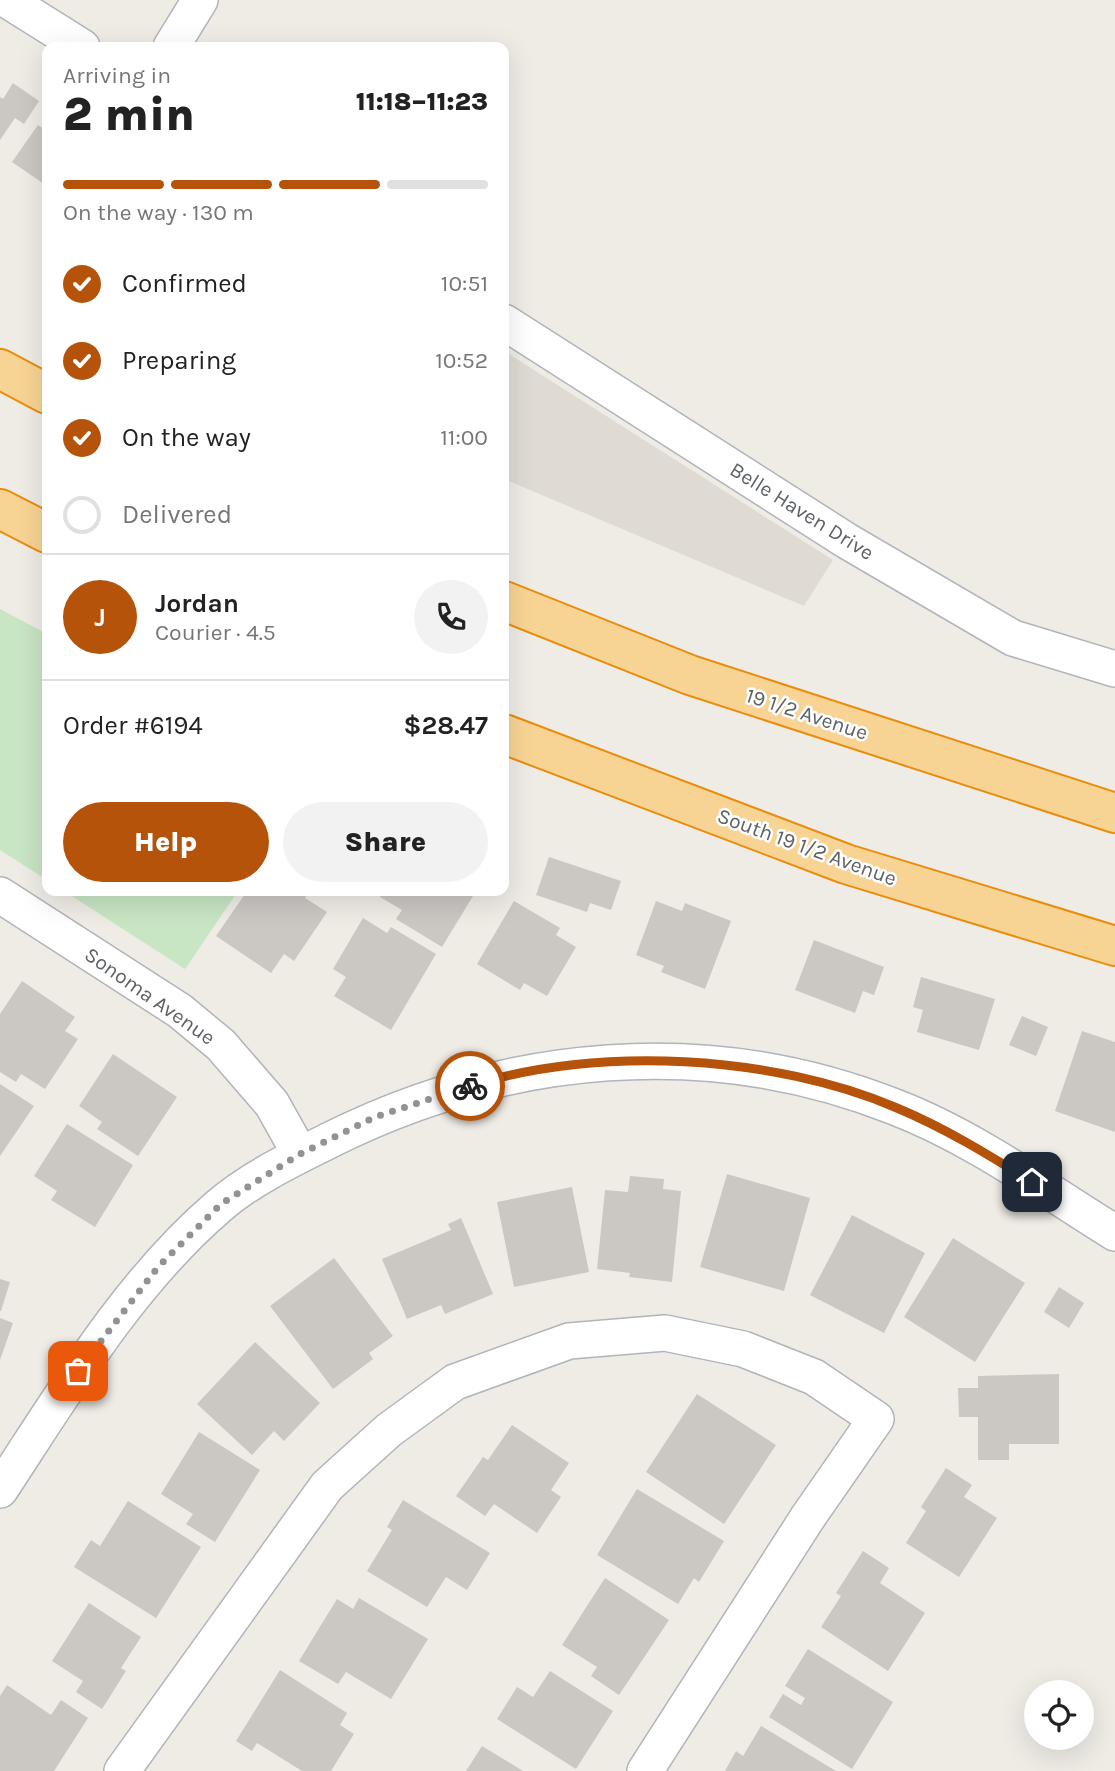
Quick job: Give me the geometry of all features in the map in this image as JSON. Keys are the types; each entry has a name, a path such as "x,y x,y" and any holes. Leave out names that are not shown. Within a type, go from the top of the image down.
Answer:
{"highway":[{"path":"0,369 42,391"},
{"path":"0,509 42,530"},
{"name":"19 1/2 Avenue","path":"509,603 691,675 1005,780 1115,813"},
{"name":"South 19 1/2 Avenue","path":"509,736 846,864 1115,946"}],"street":[{"path":"6,0 74,42"},
{"path":"174,42 200,0"},
{"name":"Belle Haven Drive","path":"509,325 847,541 1013,638 1115,668"},
{"name":"Sonoma Avenue","path":"0,895 180,1012 221,1045 272,1104 300,1154"},
{"path":"0,1490 78,1371 158,1267 221,1204 300,1154 375,1117 504,1075 600,1062 680,1060 748,1068 810,1080 896,1107 971,1144 1115,1233"},
{"path":"122,1771 327,1486 389,1430 455,1382 569,1341 665,1333 743,1349 814,1377 876,1419 808,1517 645,1771"}],"shaded area":[{"path":"509,354 833,560 804,606 509,481"}],"green space":[{"path":"0,609 42,631 42,877 0,850"},
{"path":"72,896 235,896 185,969"}],"building":[{"path":"13,83 39,101 24,124 15,118 0,140 0,97 3,99"},
{"path":"38,125 42,128 42,183 12,162"},
{"path":"549,857 621,881 611,910 590,903 587,912 536,895"},
{"path":"244,896 306,896 305,898 327,912 294,961 284,954 271,973 216,936"},
{"path":"473,896 442,947 396,919 402,910 380,897"},
{"path":"514,901 560,928 556,935 576,947 547,996 524,983 520,990 477,964"},
{"path":"656,901 682,911 685,903 731,921 705,989 661,972 664,966 636,955"},
{"path":"363,918 387,933 391,927 436,954 391,1030 334,996 346,977 333,969"},
{"path":"814,940 884,967 874,995 863,991 855,1013 795,990"},
{"path":"921,977 995,999 979,1050 917,1032 923,1010 913,1007"},
{"path":"22,981 75,1017 65,1031 78,1039 45,1089 21,1074 16,1082 0,1072 0,1014"},
{"path":"1022,1016 1048,1027 1036,1056 1009,1045"},
{"path":"1082,1031 1115,1042 1115,1132 1055,1111"},
{"path":"113,1054 177,1097 138,1156 97,1129 102,1122 79,1106"},
{"path":"0,1084 34,1106 0,1156"},
{"path":"67,1124 133,1165 95,1227 51,1200 57,1191 34,1176"},
{"path":"727,1174 810,1198 784,1291 700,1267"},
{"path":"630,1176 664,1179 663,1189 681,1191 672,1282 629,1277 630,1273 597,1269 605,1190 628,1192"},
{"path":"572,1187 589,1272 514,1287 497,1202"},
{"path":"852,1215 925,1253 884,1333 810,1295"},
{"path":"461,1218 493,1294 445,1314 441,1305 407,1319 382,1259 451,1230 448,1224"},
{"path":"953,1238 1025,1283 975,1362 904,1317"},
{"path":"334,1258 393,1336 369,1353 373,1359 333,1389 270,1306"},
{"path":"0,1279 10,1282 1,1311 0,1311"},
{"path":"1059,1287 1084,1303 1069,1328 1044,1312"},
{"path":"0,1318 13,1323 0,1360"},
{"path":"255,1342 320,1403 284,1441 274,1431 252,1455 197,1404"},
{"path":"1059,1374 1059,1444 1009,1444 1009,1460 978,1460 978,1417 959,1417 958,1388 978,1388 978,1376"},
{"path":"697,1394 776,1445 724,1524 646,1472"},
{"path":"512,1425 569,1463 551,1490 561,1497 537,1533 494,1504 485,1516 456,1496 483,1457 488,1460"},
{"path":"199,1432 260,1470 215,1542 186,1524 193,1514 161,1494"},
{"path":"946,1468 972,1485 964,1497 997,1518 959,1577 906,1543 926,1511 921,1507"},
{"path":"637,1489 724,1541 699,1582 694,1578 678,1604 597,1555"},
{"path":"403,1500 490,1553 467,1590 446,1577 427,1607 367,1571 392,1530 387,1527"},
{"path":"128,1501 201,1547 156,1618 74,1567 91,1540 100,1546"},
{"path":"863,1551 889,1568 880,1583 925,1613 888,1671 821,1627 841,1596 836,1593"},
{"path":"605,1578 669,1620 619,1695 591,1676 597,1667 562,1645"},
{"path":"359,1598 428,1639 391,1699 346,1672 338,1684 299,1661 337,1599 353,1609"},
{"path":"89,1603 141,1637 121,1668 126,1671 102,1709 76,1692 83,1681 52,1661"},
{"path":"808,1649 893,1702 852,1769 769,1717 783,1694 801,1705 805,1698 785,1686"},
{"path":"280,1670 347,1713 340,1725 354,1734 331,1771 302,1771 257,1743 252,1751 236,1741"},
{"path":"550,1671 613,1711 576,1769 497,1719 517,1687 533,1697"},
{"path":"7,1685 51,1715 61,1700 88,1718 54,1771 0,1771 0,1696"},
{"path":"761,1726 836,1771 725,1771 736,1751 743,1756"},
{"path":"482,1746 523,1771 466,1771"}],"way so far":[{"path":"78,1371 158,1267 221,1204 300,1154 375,1117 470,1086"}],"route":[{"path":"470,1086 504,1075 600,1062 680,1060 748,1068 810,1080 896,1107 971,1144 1032,1182"}]}
